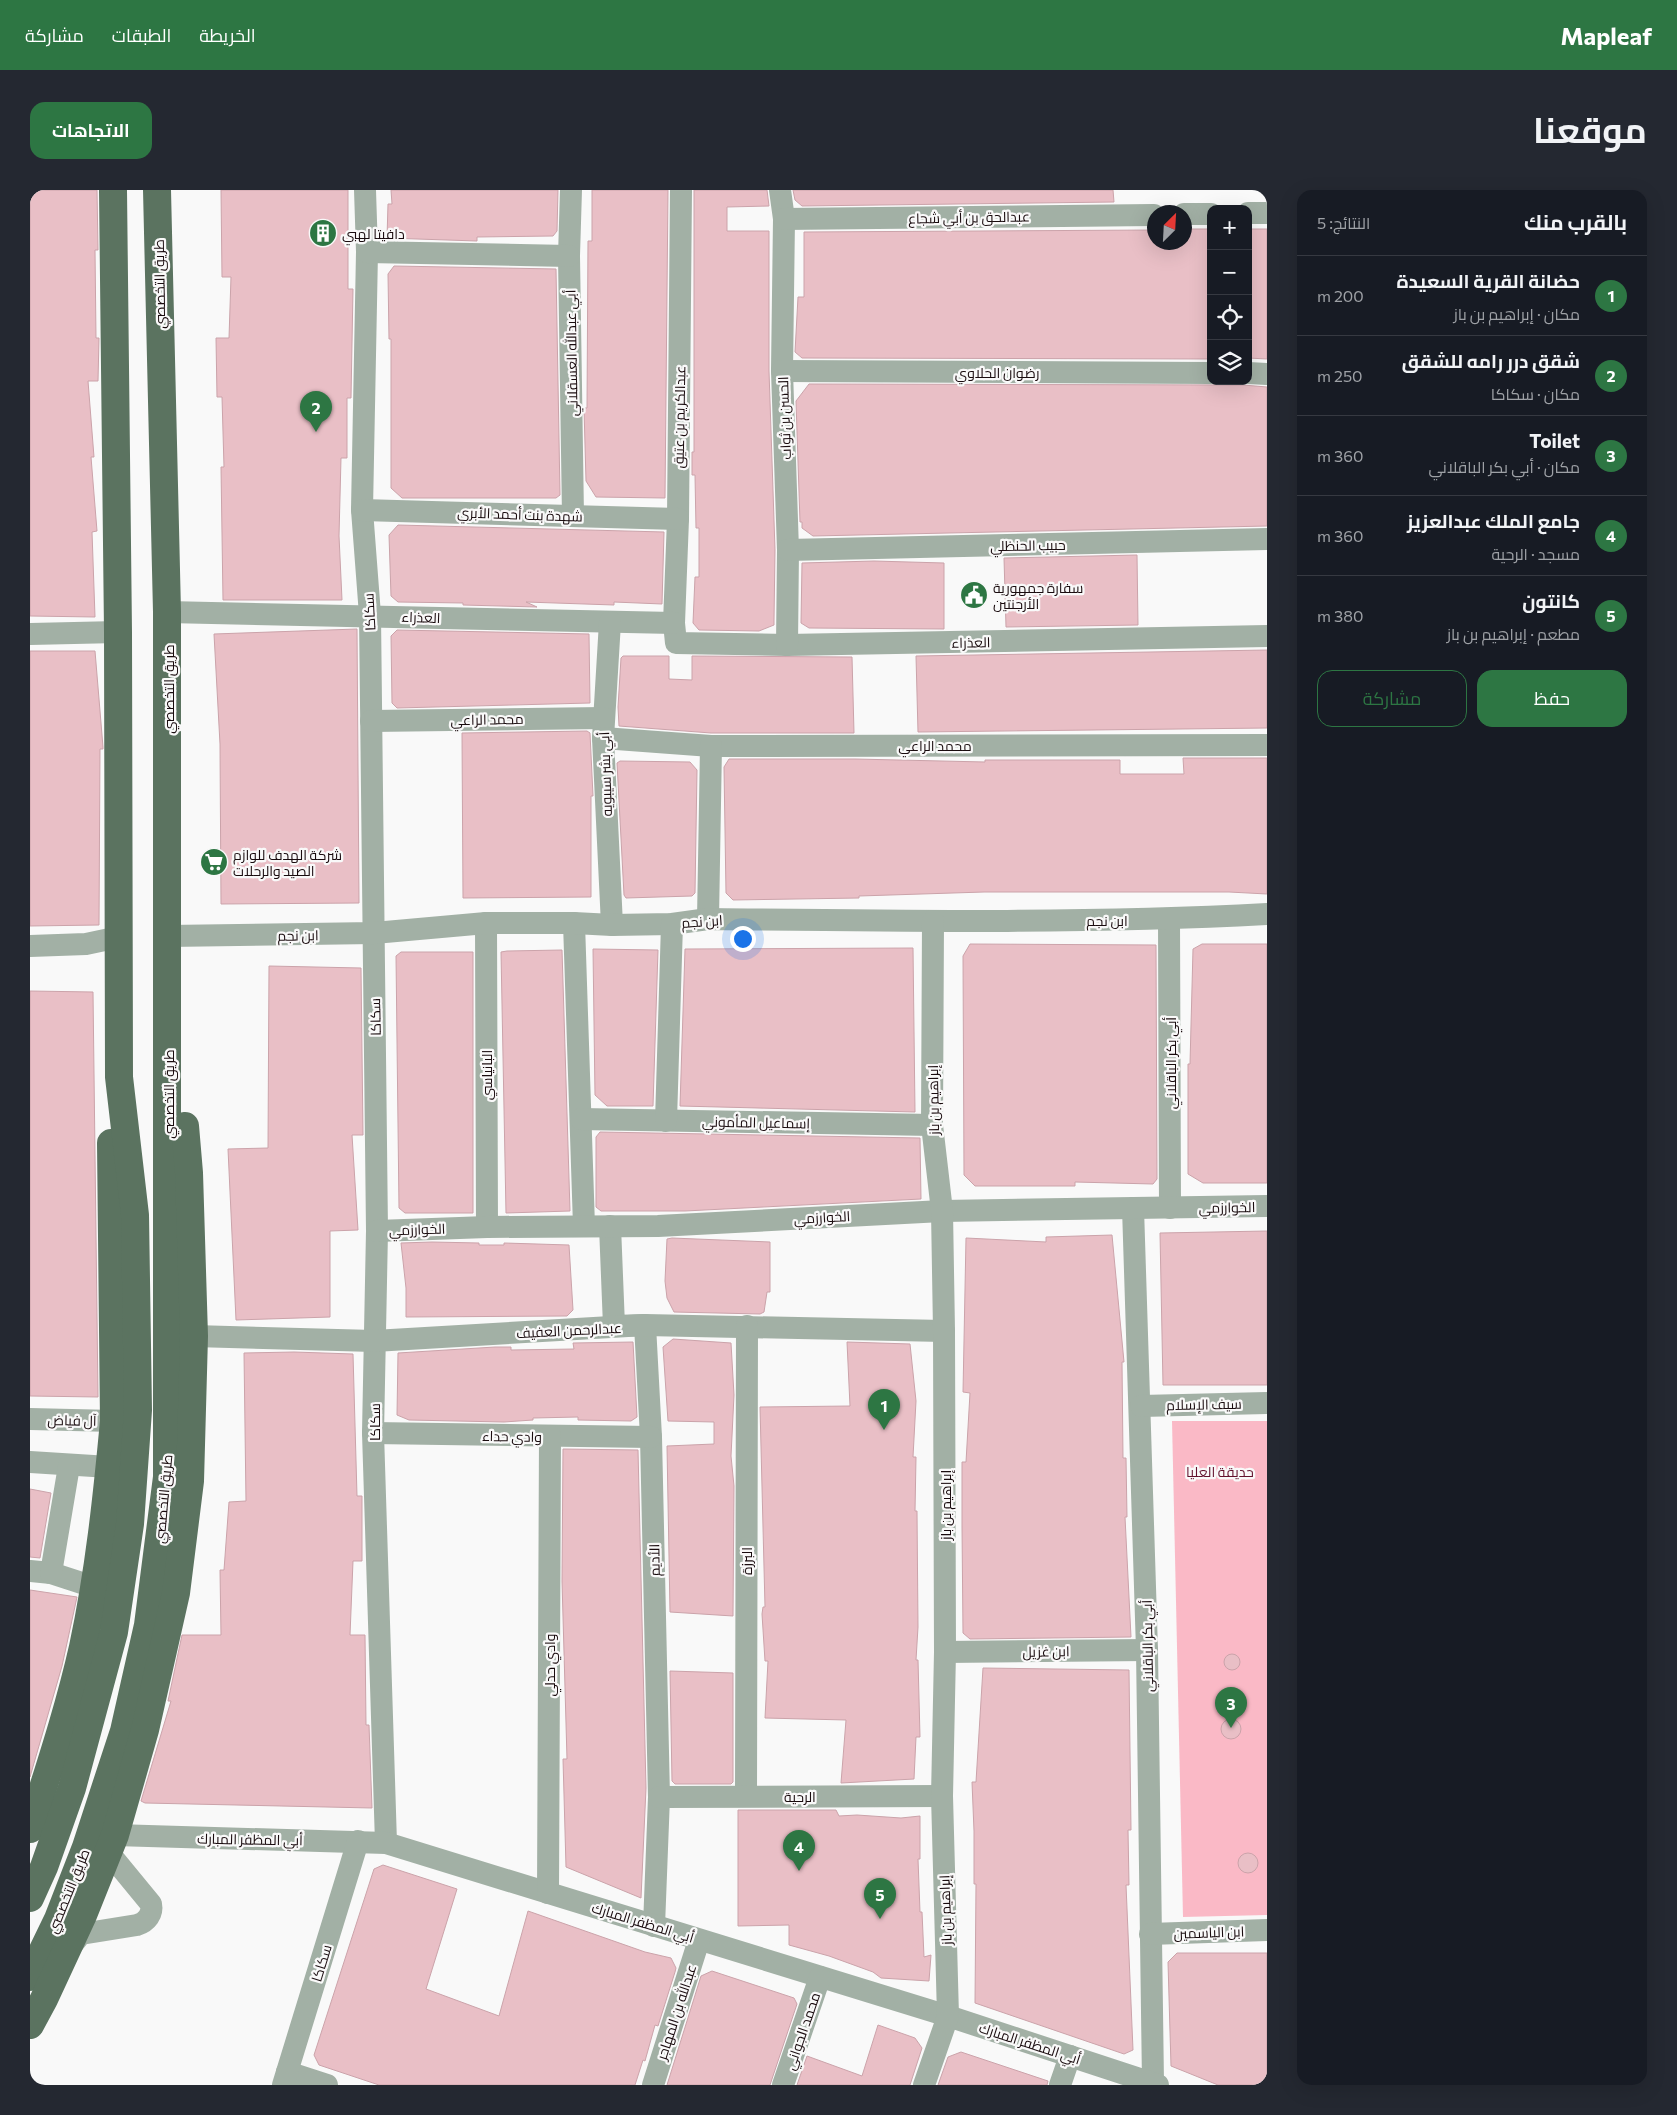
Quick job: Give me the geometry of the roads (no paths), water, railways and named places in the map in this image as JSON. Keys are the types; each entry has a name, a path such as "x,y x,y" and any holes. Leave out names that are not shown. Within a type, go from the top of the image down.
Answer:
{"main road":[{"path":"30,1898 44,1866 72,1788 114,1632 130,1524 138,1410 135,1215 119,1077 118,632 114,190"},
{"name":"طريق التخصصي","path":"30,1976 58,1919 86,1847 124,1730 148,1625 167,1477 167,612 157,190"},
{"path":"30,2025 65,1954 112,1842 145,1730 176,1593 190,1481 194,1336 189,1174 168,936"},
{"path":"30,1830 64,1721 82,1647 94,1587 110,1467 114,1421 111,1120 119,1077"}],"street":[{"name":"سكاكا","path":"365,190 367,252 362,510 370,615 377,1231 374,1433 386,1843"},
{"name":"أبي عبدالله العسقلاني","path":"570,190 572,516"},
{"name":"عبدالكريم بن عتيق","path":"675,633 681,190"},
{"name":"الحسن بن ثواب","path":"780,190 784,219 782,371 788,550 787,646"},
{"path":"1252,213 1267,213"},
{"name":"عبدالحق بن أبي شجاع","path":"784,219 1147,214"},
{"path":"1192,214 1207,214"},
{"path":"367,252 569,256"},
{"name":"رضوان الحلاوي","path":"782,371 1207,373"},
{"path":"1252,374 1267,374"},
{"name":"شهدة بنت أحمد الأبري","path":"362,510 678,519"},
{"name":"حبيب الحنظلي","path":"788,550 1267,540"},
{"name":"العذراء","path":"167,612 370,615 610,622 675,633 787,646 1267,636"},
{"name":"أبي بشر سيبويه","path":"610,622 604,728 612,925"},
{"path":"30,634 118,632"},
{"name":"محمد الراعي","path":"371,721 604,728 711,746 1267,745"},
{"path":"708,919 711,746"},
{"name":"ابن نجم","path":"168,936 374,934 486,923 612,925 672,924 708,919 932,921 1169,919 1267,914"},
{"name":"أبي بكر الباقلاني","path":"1169,919 1170,1208"},
{"name":"إبراهيم بن باز","path":"924,2085 948,2016 942,1796 946,1652 944,1331 942,1210 932,1125 932,921"},
{"name":"البانياسي","path":"486,923 487,1227"},
{"path":"574,923 584,1226"},
{"path":"666,1121 672,924"},
{"path":"30,946 86,944 119,937"},
{"name":"إسماعيل المأموني","path":"581,1120 932,1125"},
{"name":"الخوارزمي","path":"377,1231 487,1227 658,1226 942,1210 1267,1206"},
{"name":"أبي بكر الباقلاني","path":"1133,1208 1141,1406 1147,1650 1150,1934 1156,2084"},
{"path":"610,1226 614,1326 645,1325"},
{"name":"عبدالرحمن العفيف","path":"194,1336 374,1341 645,1325 944,1331"},
{"name":"الأديم","path":"645,1325 651,1437 659,1797 654,1926"},
{"name":"البرزة","path":"746,1796 747,1326"},
{"name":"سيف الإسلام","path":"1141,1406 1267,1403"},
{"name":"آل فياض","path":"30,1419 114,1421"},
{"name":"وادي حداء","path":"374,1433 651,1437"},
{"name":"وادي حدلي","path":"548,1893 550,1436"},
{"path":"30,1462 110,1467"},
{"path":"70,1466 40,1572 94,1587"},
{"name":"ابن غزيل","path":"946,1652 1147,1650"},
{"name":"الرحية","path":"659,1797 942,1796"},
{"name":"سكاكا","path":"285,2079 358,1841"},
{"name":"أبي المظفر المبارك","path":"112,1842 358,1841 386,1843 948,2016 1156,2084"},
{"path":"65,1954 81,1934 138,1925 144,1923 150,1915 152,1910 151,1904 114,1859 112,1842"},
{"name":"ابن الياسمين","path":"1150,1934 1267,1930"},
{"name":"عبدالله بن المهاجر","path":"653,2085 699,1940"},
{"name":"محمد الجواني","path":"783,2085 820,1976"},
{"path":"1060,2085 1070,2056"},
{"path":"285,2079 327,2085"}],"place":[{"name":"دافيتا لهبي","path":"323,233"},
{"name":"شقق درر رامه للشقق","path":"316,432"},
{"name":"سفارة جمهورية الأرجنتين","path":"974,595"},
{"name":"شركة الهدف للوازم الصيد والرحلات","path":"214,862"},
{"name":"حضانة القرية السعيدة","path":"884,1430"},
{"name":"Toilet","path":"1231,1728"},
{"name":"جامع الملك عبدالعزيز","path":"799,1871"},
{"name":"كانتون","path":"880,1919"}],"park label":[{"name":"حديقة العليا","path":"1220,1471"}]}
